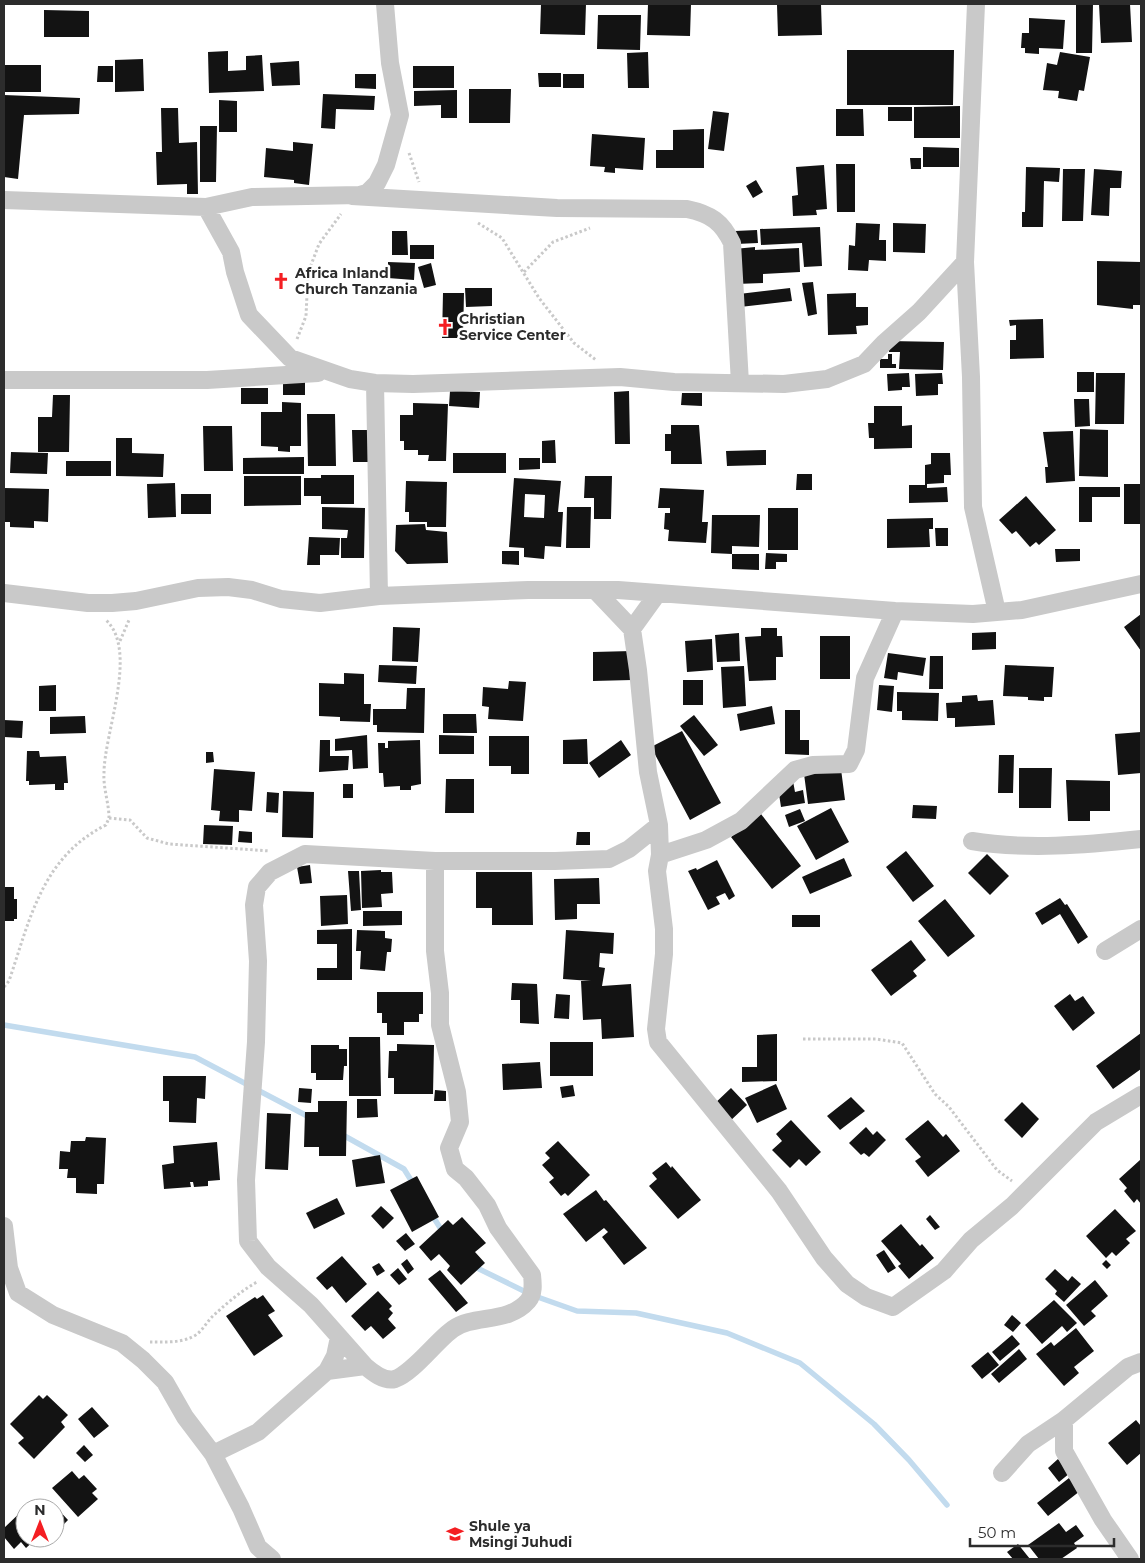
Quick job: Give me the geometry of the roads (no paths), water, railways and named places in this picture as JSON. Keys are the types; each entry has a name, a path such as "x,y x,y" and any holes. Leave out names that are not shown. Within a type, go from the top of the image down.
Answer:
{"street":[{"path":"352,196 367,193 377,183 386,165 400,115 390,63 385,4"},
{"path":"976,4 965,262 971,377 973,507 997,612"},
{"path":"4,200 206,207 252,197 352,196 557,208 687,209 701,212 725,228 732,244 740,383"},
{"path":"206,207 231,252 235,272 249,315 290,358 350,379 375,383 413,384 620,377 674,382 740,383 808,382 827,379 864,364 884,343 919,312 965,262"},
{"path":"4,380 207,380 332,372"},
{"path":"375,383 379,596"},
{"path":"4,593 88,602 136,601 198,588 228,587 252,590 281,599 320,602 379,596 595,590 895,611 973,614 1040,607 1141,584"},
{"path":"595,590 632,629 638,670 648,772 659,825 660,856 657,871 664,929 664,954 656,1029 658,1042 779,1191 824,1258 847,1284 866,1297 893,1307 944,1271 971,1240 1026,1192 1096,1122 1141,1094"},
{"path":"632,629 658,593"},
{"path":"660,856 706,840 741,821 795,770 814,765 849,764 856,750 865,678 895,611"},
{"path":"435,861 435,952 440,993 440,1025 457,1092 460,1122 449,1148 455,1170 466,1178 487,1205 498,1228 532,1275 532,1295 528,1301 510,1312 454,1328 404,1373 394,1379 374,1374 365,1366 311,1305 254,1251 248,1241 246,1229 249,1124 256,1042 258,961 254,905 257,887 270,872 305,854 435,861 609,859 629,849 659,825"},
{"path":"972,841 1022,845 1100,843 1141,839"},
{"path":"1105,951 1141,929"},
{"path":"4,1226 10,1268 18,1293 53,1315 122,1343 143,1360 165,1382 185,1417 213,1454 241,1508 258,1547 272,1559"},
{"path":"213,1454 258,1432 326,1371 335,1356 339,1337"},
{"path":"1002,1473 1028,1444 1064,1420 1128,1367 1141,1362"},
{"path":"326,1371 365,1366"},
{"path":"1064,1420 1064,1451 1103,1520 1130,1559"}],"waterway":[{"path":"4,1025 195,1057 311,1118"},
{"path":"341,1134 404,1169 414,1185"},
{"path":"432,1215 444,1234"},
{"path":"473,1266 532,1295 577,1311 636,1313 727,1333 800,1363 874,1424 909,1460 947,1505"}],"place":[{"name":"Africa Inland Church Tanzania","path":"281,281"},
{"name":"Christian Service Center","path":"445,327"},
{"name":"Shule ya Msingi Juhudi","path":"455,1534"}]}
